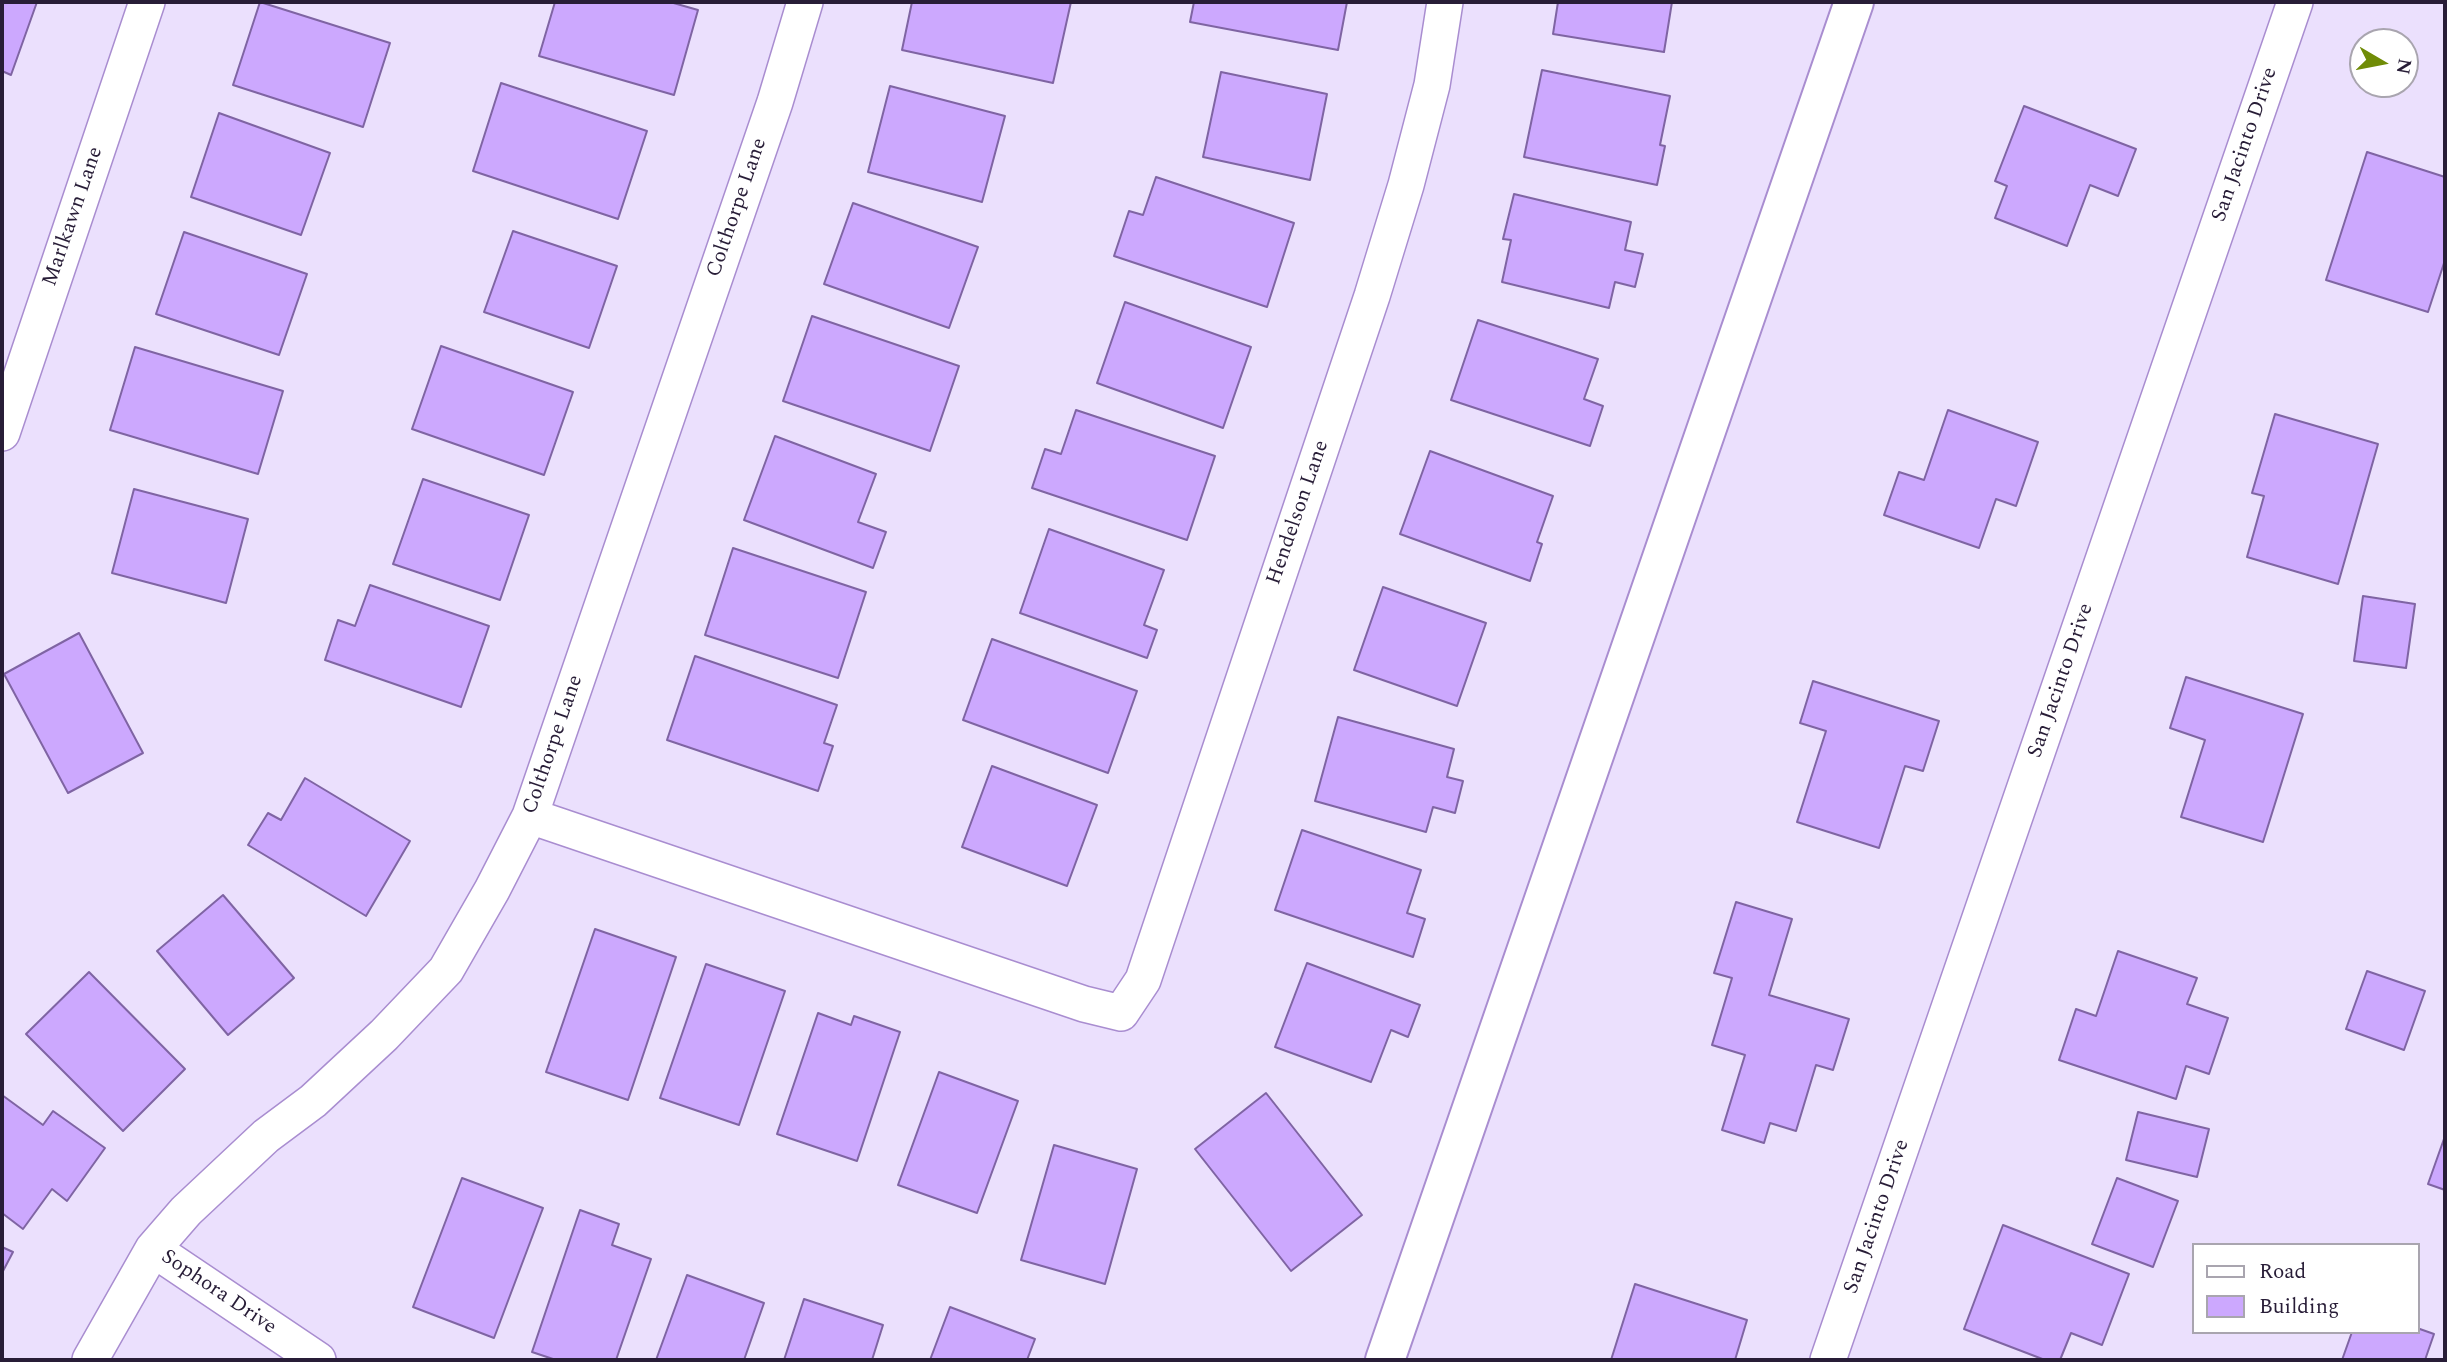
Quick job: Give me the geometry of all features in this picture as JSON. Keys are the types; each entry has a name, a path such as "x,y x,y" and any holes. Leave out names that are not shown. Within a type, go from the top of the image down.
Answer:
{"street":[{"name":"Marlkawn Lane","path":"2,433 147,2"},
{"name":"Colthorpe Lane","path":"90,1360 153,1249 186,1210 266,1136 313,1101 384,1035 446,970 492,890 530,816 775,103 805,2"},
{"name":"Hendelson Lane","path":"530,816 1084,1004 1121,1013 1143,980 1372,296 1406,185 1432,85 1445,2"},
{"path":"1385,1360 1854,2"},
{"name":"San Jacinto Drive","path":"1828,1360 2295,2"},
{"name":"Sophora Drive","path":"153,1249 318,1360"}],"building":[{"path":"2,2 37,2 11,75 2,71"},
{"path":"260,2 390,43 363,127 233,85"},
{"path":"555,2 670,2 698,10 674,95 539,56"},
{"path":"912,2 1071,2 1053,83 902,50"},
{"path":"1194,2 1347,2 1338,50 1190,22"},
{"path":"1558,2 1672,2 1664,52 1553,34"},
{"path":"1542,70 1670,96 1660,145 1665,146 1657,185 1524,157"},
{"path":"1221,72 1327,94 1310,180 1203,157"},
{"path":"501,83 647,131 618,219 473,171"},
{"path":"890,86 1005,116 982,202 868,172"},
{"path":"2024,106 2136,149 2118,196 2090,185 2067,246 1995,218 2007,186 1995,181"},
{"path":"219,113 330,153 301,235 191,197"},
{"path":"2367,152 2445,177 2445,260 2428,312 2326,280"},
{"path":"1156,177 1294,223 1267,307 1114,256 1129,211 1143,215"},
{"path":"1514,194 1631,222 1625,250 1643,254 1635,287 1615,282 1609,308 1502,282 1511,240 1503,239"},
{"path":"853,203 978,247 949,328 824,284"},
{"path":"513,231 617,266 589,348 484,312"},
{"path":"184,232 307,274 279,355 156,314"},
{"path":"1125,302 1251,347 1223,428 1097,383"},
{"path":"812,316 959,366 930,451 783,401"},
{"path":"1478,320 1598,359 1584,399 1603,406 1590,446 1451,400"},
{"path":"441,346 573,392 544,475 412,429"},
{"path":"135,347 283,391 258,474 110,430"},
{"path":"1076,410 1215,456 1187,540 1032,488 1045,449 1061,454"},
{"path":"1948,410 2038,442 2016,506 1996,499 1979,548 1884,515 1899,472 1924,480"},
{"path":"2275,414 2378,444 2338,584 2247,557 2264,496 2252,493"},
{"path":"775,436 876,474 858,522 886,532 873,568 744,520"},
{"path":"1430,451 1553,496 1537,542 1542,544 1530,581 1400,534"},
{"path":"423,479 529,515 500,600 393,564"},
{"path":"134,489 248,519 226,603 112,573"},
{"path":"1049,529 1164,570 1144,625 1157,630 1147,658 1020,613"},
{"path":"733,548 866,592 838,678 705,635"},
{"path":"370,585 489,626 461,707 325,660 338,620 355,626"},
{"path":"1383,587 1486,623 1457,706 1354,670"},
{"path":"2363,596 2415,604 2406,668 2354,661"},
{"path":"79,633 143,753 68,793 4,674"},
{"path":"992,639 1137,691 1108,773 963,720"},
{"path":"695,656 837,705 824,743 833,746 818,791 667,740"},
{"path":"2186,677 2303,714 2263,842 2181,817 2205,740 2170,728"},
{"path":"1813,681 1939,721 1923,771 1905,766 1879,848 1797,822 1826,731 1800,723"},
{"path":"1338,717 1454,749 1447,777 1463,781 1455,813 1433,807 1426,832 1315,801"},
{"path":"992,766 1097,805 1067,886 962,847"},
{"path":"305,778 410,841 366,916 248,845 268,813 281,820"},
{"path":"1302,830 1421,870 1407,913 1425,919 1413,957 1275,910"},
{"path":"223,895 294,978 228,1035 157,951"},
{"path":"1736,902 1792,919 1769,995 1849,1019 1833,1070 1816,1065 1796,1131 1770,1123 1764,1143 1722,1130 1745,1055 1712,1045 1732,978 1714,973"},
{"path":"595,929 676,957 628,1100 546,1072"},
{"path":"2118,951 2197,978 2187,1004 2228,1018 2209,1074 2186,1066 2176,1099 2059,1060 2076,1009 2096,1016"},
{"path":"1307,963 1420,1005 1408,1037 1391,1030 1371,1082 1275,1047"},
{"path":"706,964 785,991 739,1125 660,1098"},
{"path":"2367,971 2425,991 2404,1050 2346,1029"},
{"path":"89,972 185,1069 123,1131 26,1034"},
{"path":"818,1013 851,1025 854,1016 900,1032 857,1161 777,1134"},
{"path":"939,1072 1018,1101 977,1213 898,1185"},
{"path":"1266,1093 1362,1215 1291,1271 1195,1149"},
{"path":"2,1095 43,1125 53,1111 105,1148 67,1201 52,1189 23,1229 2,1213"},
{"path":"2138,1112 2209,1129 2197,1177 2126,1160"},
{"path":"2445,1136 2445,1190 2428,1184"},
{"path":"1054,1145 1137,1169 1105,1284 1021,1260"},
{"path":"462,1178 543,1208 494,1338 413,1307"},
{"path":"2117,1178 2178,1201 2153,1267 2092,1244"},
{"path":"580,1210 619,1224 612,1245 651,1259 616,1360 556,1360 532,1352"},
{"path":"2003,1225 2129,1274 2102,1345 2071,1333 2060,1360 2045,1360 1964,1329"},
{"path":"2,1247 13,1252 2,1273"},
{"path":"687,1275 764,1303 744,1360 656,1360"},
{"path":"1635,1284 1747,1320 1735,1360 1611,1360"},
{"path":"804,1299 883,1325 872,1360 784,1360"},
{"path":"950,1307 1035,1339 1027,1360 930,1360"},
{"path":"2419,1329 2434,1334 2425,1360 2342,1360 2351,1334 2419,1334"}]}
